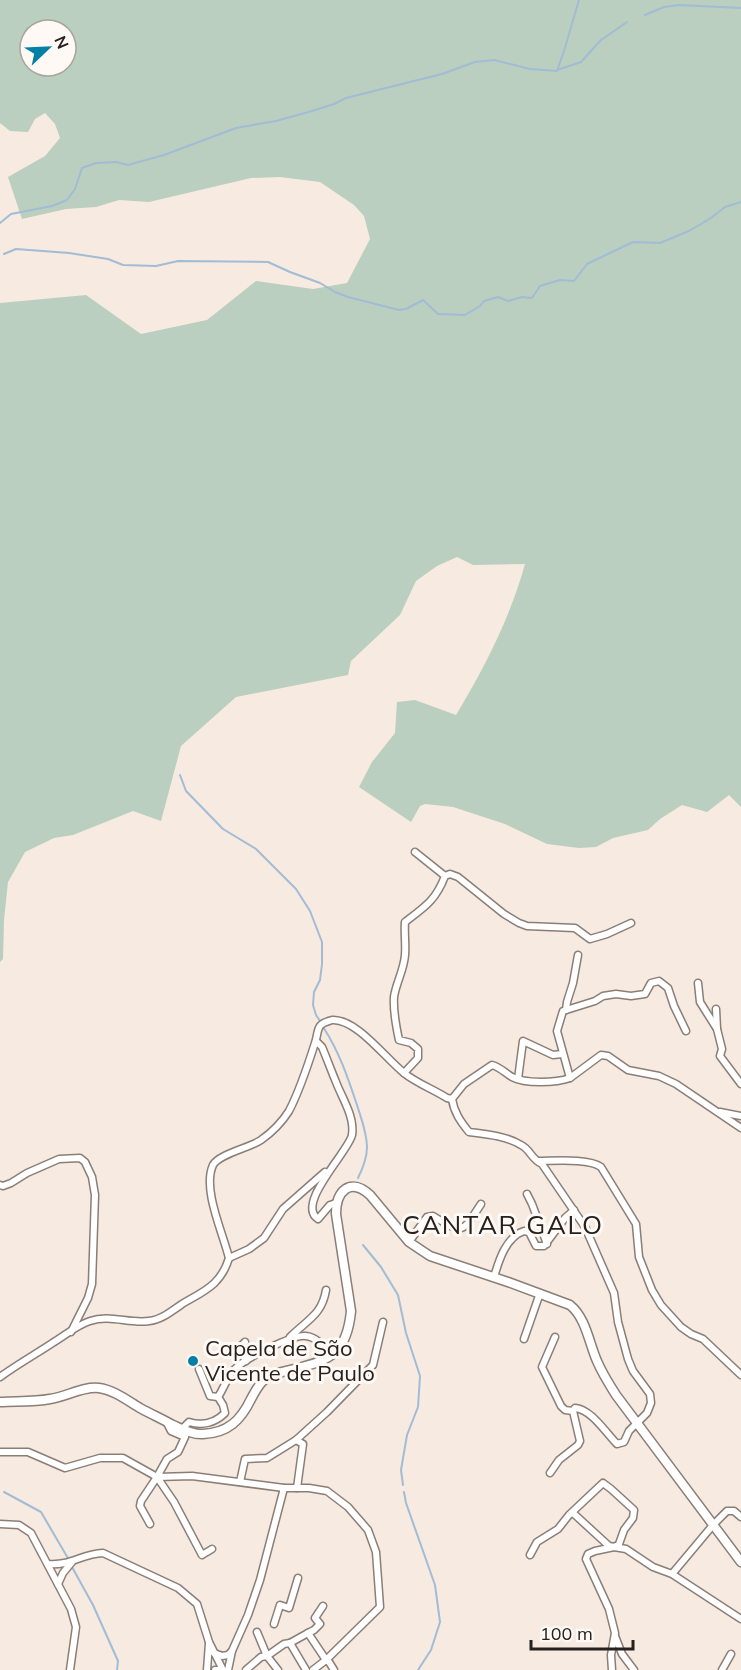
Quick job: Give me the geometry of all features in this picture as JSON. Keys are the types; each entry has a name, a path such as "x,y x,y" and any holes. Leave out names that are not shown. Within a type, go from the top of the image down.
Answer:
{"street":[{"path":"415,852 446,876"},
{"path":"446,876 450,874 458,877 504,914 528,926 575,928 590,939 607,934 631,922"},
{"path":"404,1073 418,1058 418,1049 411,1043 399,1040 394,1007 394,995 405,955 405,922 427,905 440,890 446,876"},
{"path":"566,1010 578,955"},
{"path":"570,1078 557,1031 563,1011 595,1001 603,996 645,994 651,983 659,981 668,988 686,1031"},
{"path":"698,983 700,1002 717,1029"},
{"path":"716,1009 717,1029 722,1049 720,1056 741,1084"},
{"path":"0,1377 88,1321 99,1318 147,1322 155,1320 204,1293 214,1284 226,1269 229,1258 212,1197 210,1182 213,1165 228,1153 238,1151 261,1140 276,1127 288,1111 320,1026 325,1022 344,1021 374,1043 404,1073 452,1099"},
{"path":"316,1041 322,1047 348,1109 352,1136 321,1183 312,1205 312,1212 318,1219 330,1205 336,1203"},
{"path":"518,1079 524,1041 553,1055 562,1054"},
{"path":"555,1337 542,1367 561,1406 565,1410 582,1409 617,1444 624,1442 629,1431 647,1413 651,1403 650,1394 633,1371 628,1359 618,1322 614,1293 585,1227 542,1164 535,1161 523,1145 489,1133 469,1132 459,1120 453,1108 452,1099 464,1084 481,1073 487,1066 492,1065 518,1079 542,1082 564,1080 602,1055 608,1056 628,1070 659,1076 670,1081 741,1128"},
{"path":"719,1112 741,1116"},
{"path":"0,1185 11,1183 59,1159 80,1158 85,1162 92,1177 95,1195 92,1284 88,1298 71,1332"},
{"path":"535,1161 575,1162 597,1164 601,1167 636,1224 639,1257 652,1290 661,1305 681,1327 703,1340 741,1375"},
{"path":"229,1258 249,1249 264,1238 283,1209 330,1168"},
{"path":"0,1402 52,1399 98,1388 114,1393 195,1434 219,1431 233,1425 242,1417 263,1380 275,1373 315,1364 332,1355 346,1340 351,1311 336,1203 345,1189 354,1186 363,1188 370,1194 409,1242 430,1256 540,1293 576,1309 582,1319 601,1372 636,1424 741,1562"},
{"path":"526,1194 547,1244"},
{"path":"409,1242 427,1217 433,1216 456,1228 463,1228 481,1204"},
{"path":"494,1277 507,1245 518,1233 529,1232 536,1246 544,1246 574,1210"},
{"path":"287,1339 317,1314 326,1290"},
{"path":"524,1339 540,1293"},
{"path":"240,1482 245,1459 267,1458 296,1440 373,1365 383,1322"},
{"path":"218,1397 236,1367 287,1339 308,1336 321,1343 332,1355"},
{"path":"245,1342 239,1348 246,1361"},
{"path":"199,1369 210,1396 218,1397"},
{"path":"182,1429 189,1422 199,1425 220,1418 225,1413 218,1397"},
{"path":"550,1473 559,1460 580,1441 573,1411"},
{"path":"150,1524 140,1506 141,1501 167,1459 178,1452 185,1437 171,1431 166,1421"},
{"path":"296,1440 303,1444 297,1488"},
{"path":"0,1452 28,1452 65,1468 100,1458 123,1458 157,1477 174,1502 202,1554 212,1549"},
{"path":"157,1477 192,1476 327,1491 348,1507 368,1530 376,1552 380,1607 313,1670"},
{"path":"530,1555 537,1542 552,1534 603,1483 634,1509 633,1518 624,1530 619,1544 588,1554 586,1559 609,1609 622,1654 634,1670"},
{"path":"224,1670 248,1615 260,1580 284,1488"},
{"path":"672,1574 727,1511 734,1511 741,1517"},
{"path":"573,1513 609,1546 626,1549 653,1567 672,1574 741,1619"},
{"path":"0,1524 19,1525 31,1533 71,1609 76,1627 70,1670"},
{"path":"48,1564 59,1565 91,1554 103,1553 178,1588 196,1604 209,1642 224,1670"},
{"path":"58,1584 73,1562"},
{"path":"274,1624 280,1605 289,1608 298,1578"},
{"path":"246,1670 261,1657 267,1656 284,1644 314,1630 320,1624 315,1618 323,1606"},
{"path":"256,1632 267,1656 278,1670"},
{"path":"308,1633 334,1670"},
{"path":"612,1670 611,1655 615,1635"},
{"path":"207,1670 209,1642"},
{"path":"290,1643 306,1670"},
{"path":"214,1652 222,1656 232,1651"},
{"path":"722,1670 731,1654"},
{"path":"215,1670 224,1670"}],"green space":[{"path":"0,0 741,0 741,807 729,795 707,812 682,805 648,830 613,838 596,847 579,848 547,844 505,824 453,807 425,804 420,806 411,822 359,787 372,762 395,733 397,702 415,700 456,715 487,660 504,623 525,564 473,565 457,557 437,566 416,581 400,615 351,661 348,675 236,697 181,746 161,821 133,811 73,835 54,838 25,852 8,882 3,959 0,962 0,303 86,295 141,334 207,320 256,281 313,289 347,283 370,239 364,216 354,205 320,182 280,177 251,178 149,202 119,200 96,207 66,209 22,219 8,177 45,156 60,138 55,124 45,113 35,119 28,132 10,131 0,123"}],"waterway":[{"path":"0,223 11,214 52,206 67,200 75,189 82,168 96,163 116,162 128,165 164,155 236,128 276,121 334,104 346,98 442,74 475,62 494,60 530,69 557,71 579,0"},
{"path":"645,15 664,7 679,5 741,8"},
{"path":"557,70 581,62 601,40 627,22"},
{"path":"4,254 16,249 69,253 108,259 123,265 156,266 178,261 268,262 348,297 399,310 423,300 438,314 465,315 484,301 498,297 508,301 522,297 532,298 540,286 560,280 574,281 587,264 633,242 660,243 689,231 725,207 741,202"},
{"path":"180,775 186,791 223,829 256,849 296,889 310,911 322,942 320,980 314,992 313,1005 320,1021"},
{"path":"323,1027 343,1065 365,1131 366,1155 358,1178"},
{"path":"363,1245 381,1267 398,1295 406,1333 420,1376 418,1407 407,1435 401,1470 403,1485"},
{"path":"4,1492 41,1512 69,1560"},
{"path":"404,1492 435,1585 440,1622 431,1650 418,1670"},
{"path":"72,1567 93,1605 118,1661 117,1670"}],"place":[{"name":"Capela de São Vicente de Paulo","path":"193,1361"}],"district":[{"name":"CANTAR GALO","path":"503,1224"}]}
